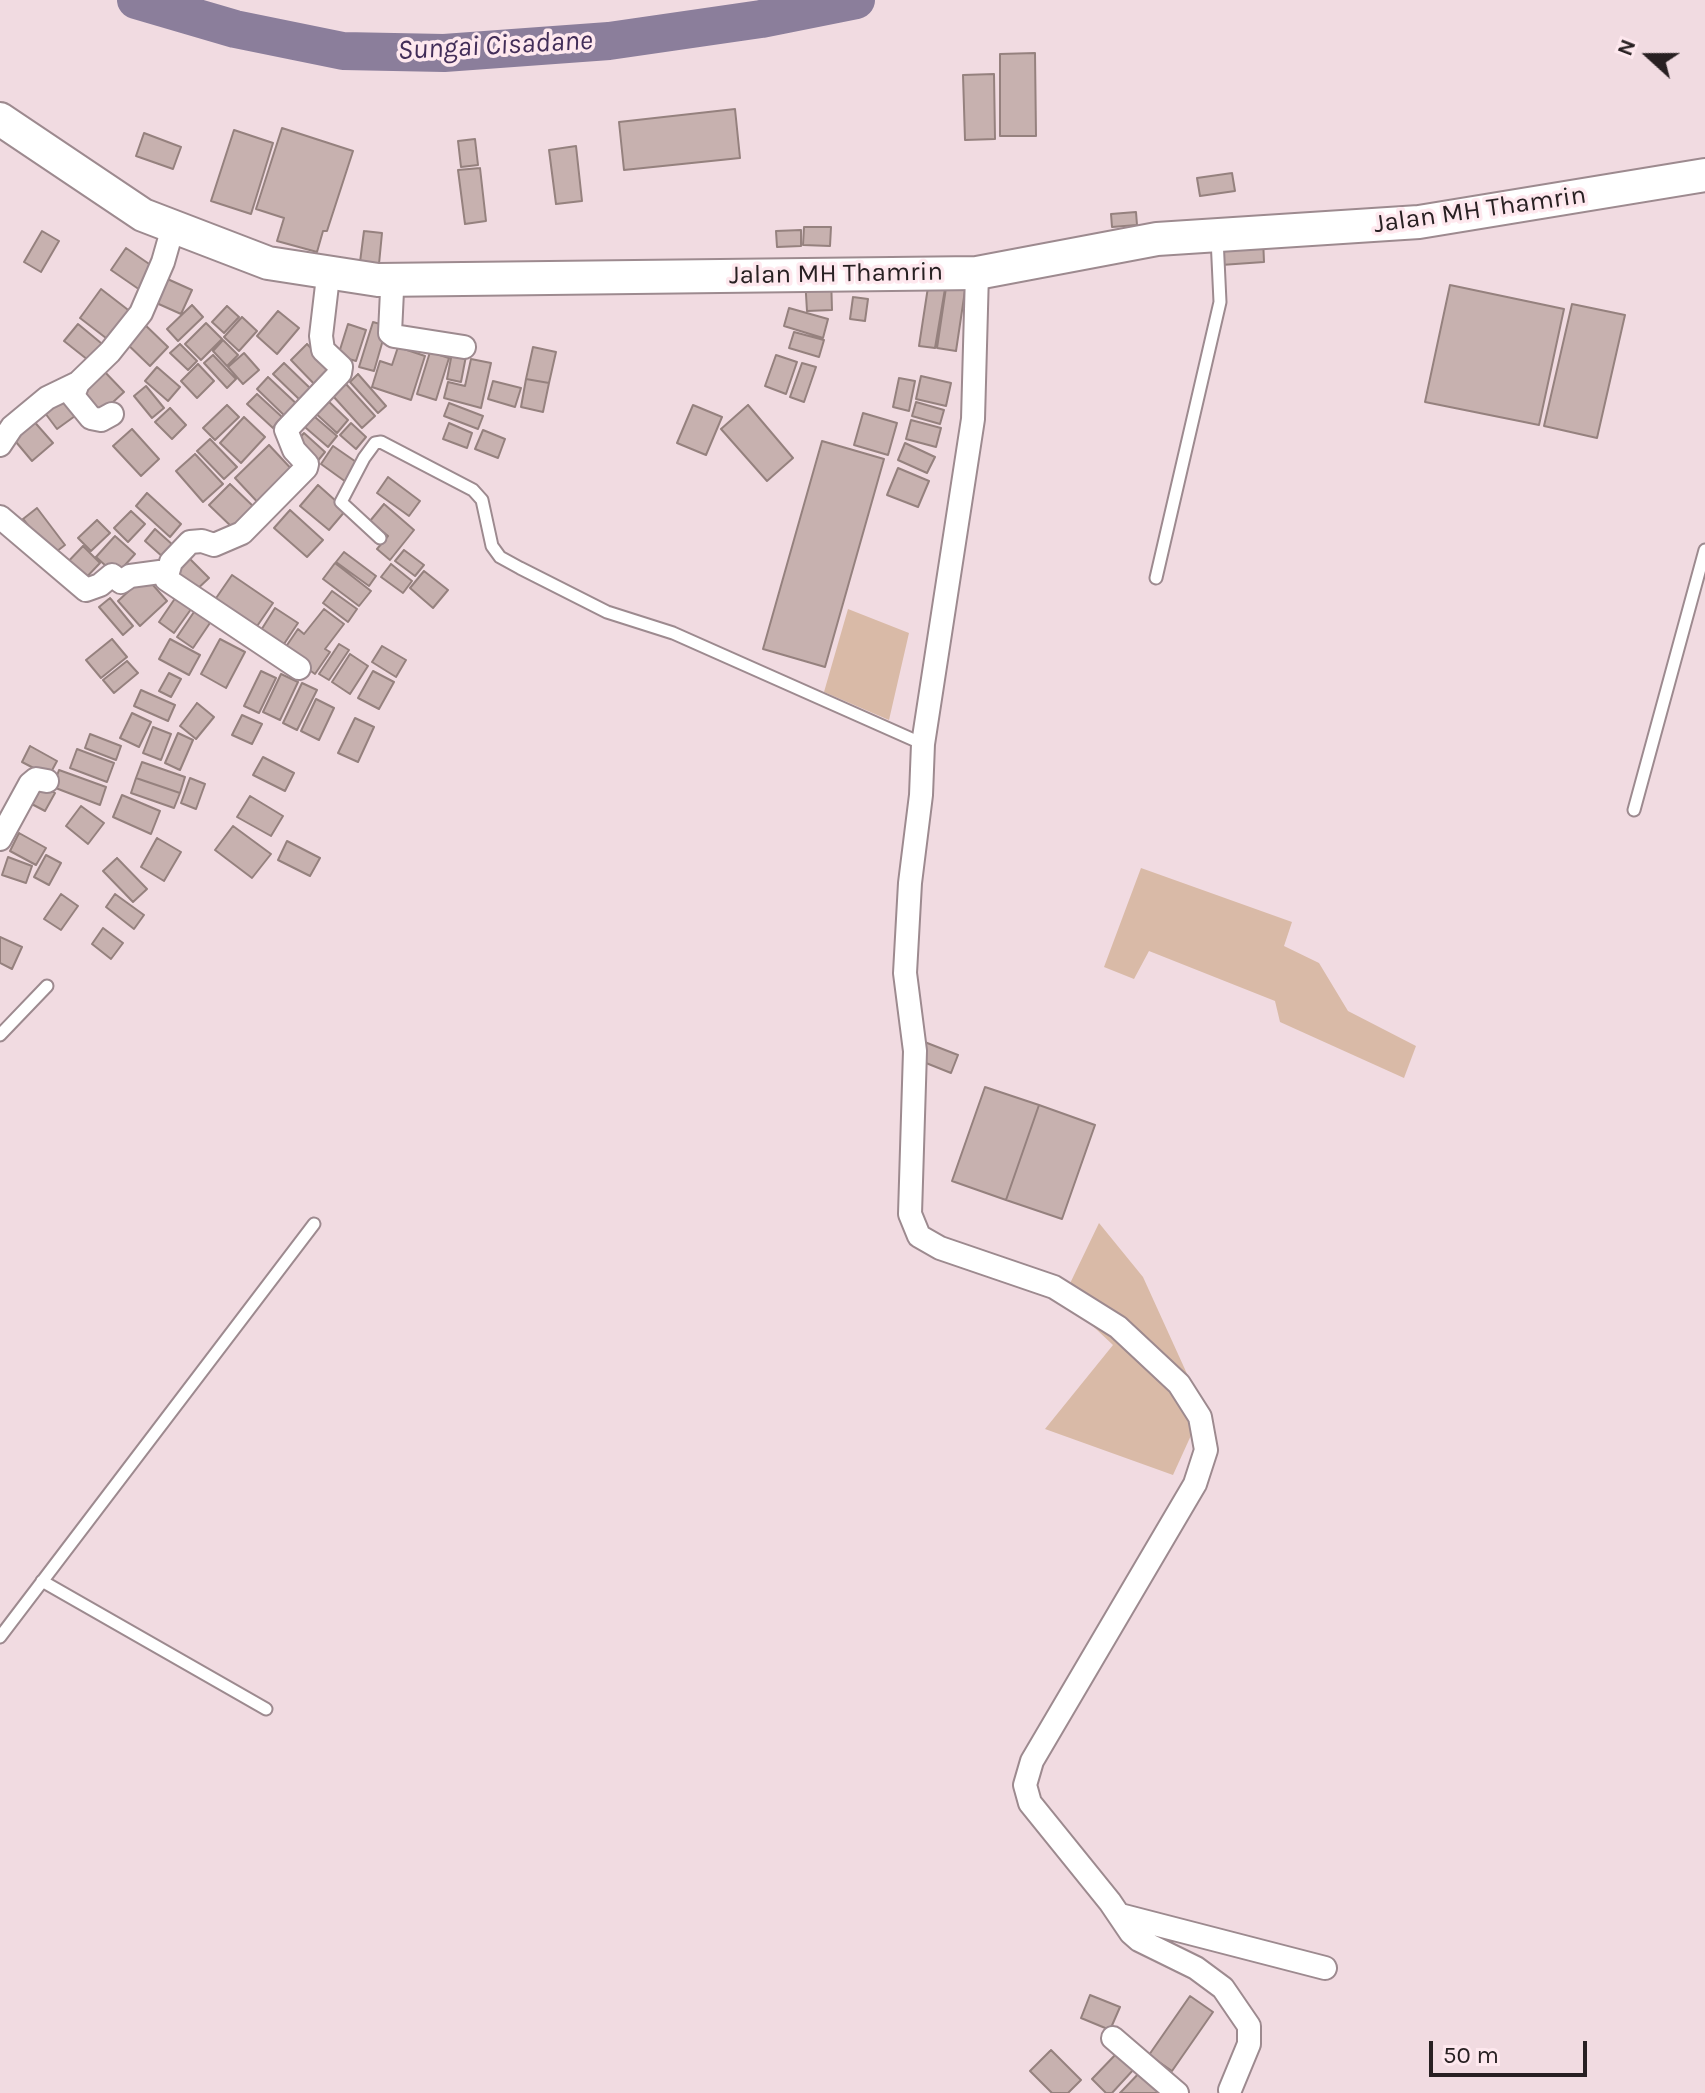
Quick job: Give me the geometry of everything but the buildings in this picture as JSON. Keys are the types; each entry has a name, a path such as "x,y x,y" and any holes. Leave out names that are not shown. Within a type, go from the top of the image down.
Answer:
{"street":[{"name":"Jalan MH Thamrin","path":"0,119 143,215 172,231 326,279 385,285 977,273 1157,239 1419,222 1705,175"},
{"path":"0,445 12,427 47,398 78,383 110,352 141,313 163,262 172,231"},
{"path":"977,273 973,419 923,744 921,795 910,883 905,973 915,1051 910,1214 919,1236 940,1248 1054,1287 1118,1327 1179,1384 1200,1417 1206,1450 1195,1484 1032,1761 1025,1785 1030,1803 1139,1940 1196,1968 1223,1988 1249,2026 1249,2044 1225,2092"},
{"path":"299,668 166,579 171,562 190,542 214,545 242,533 306,468 307,464 294,450 286,430 340,373 341,367 323,350 321,336 326,279"},
{"path":"385,285 391,317 390,333 464,347"},
{"path":"78,383 73,396 91,418 101,420 112,414"},
{"path":"0,517 86,590 100,585 112,575 121,582 130,576 167,571"},
{"path":"0,839 30,784 36,779 47,781"},
{"path":"1120,1915 1325,1968"},
{"path":"1113,2038 1177,2093"}],"lane":[{"path":"1156,578 1220,302 1217,236"},
{"path":"380,538 341,502 364,458 375,443 381,442 473,490 482,500 492,546 500,557 607,612 673,633 923,744"},
{"path":"1634,810 1705,550"},
{"path":"0,1035 47,986"},
{"path":"0,1637 314,1224"},
{"path":"42,1581 266,1709"}],"shaded area":[{"path":"848,609 909,633 889,720 824,692"},
{"path":"1141,868 1292,922 1284,946 1319,963 1348,1011 1416,1046 1404,1078 1280,1022 1275,1001 1149,951 1134,979 1104,967"},
{"path":"1099,1223 1143,1277 1203,1409 1173,1475 1045,1429 1113,1345 1063,1298"}],"waterway":[{"name":"Sungai Cisadane","path":"136,0 235,29 343,51 444,53 609,41 761,19 856,0"}]}
